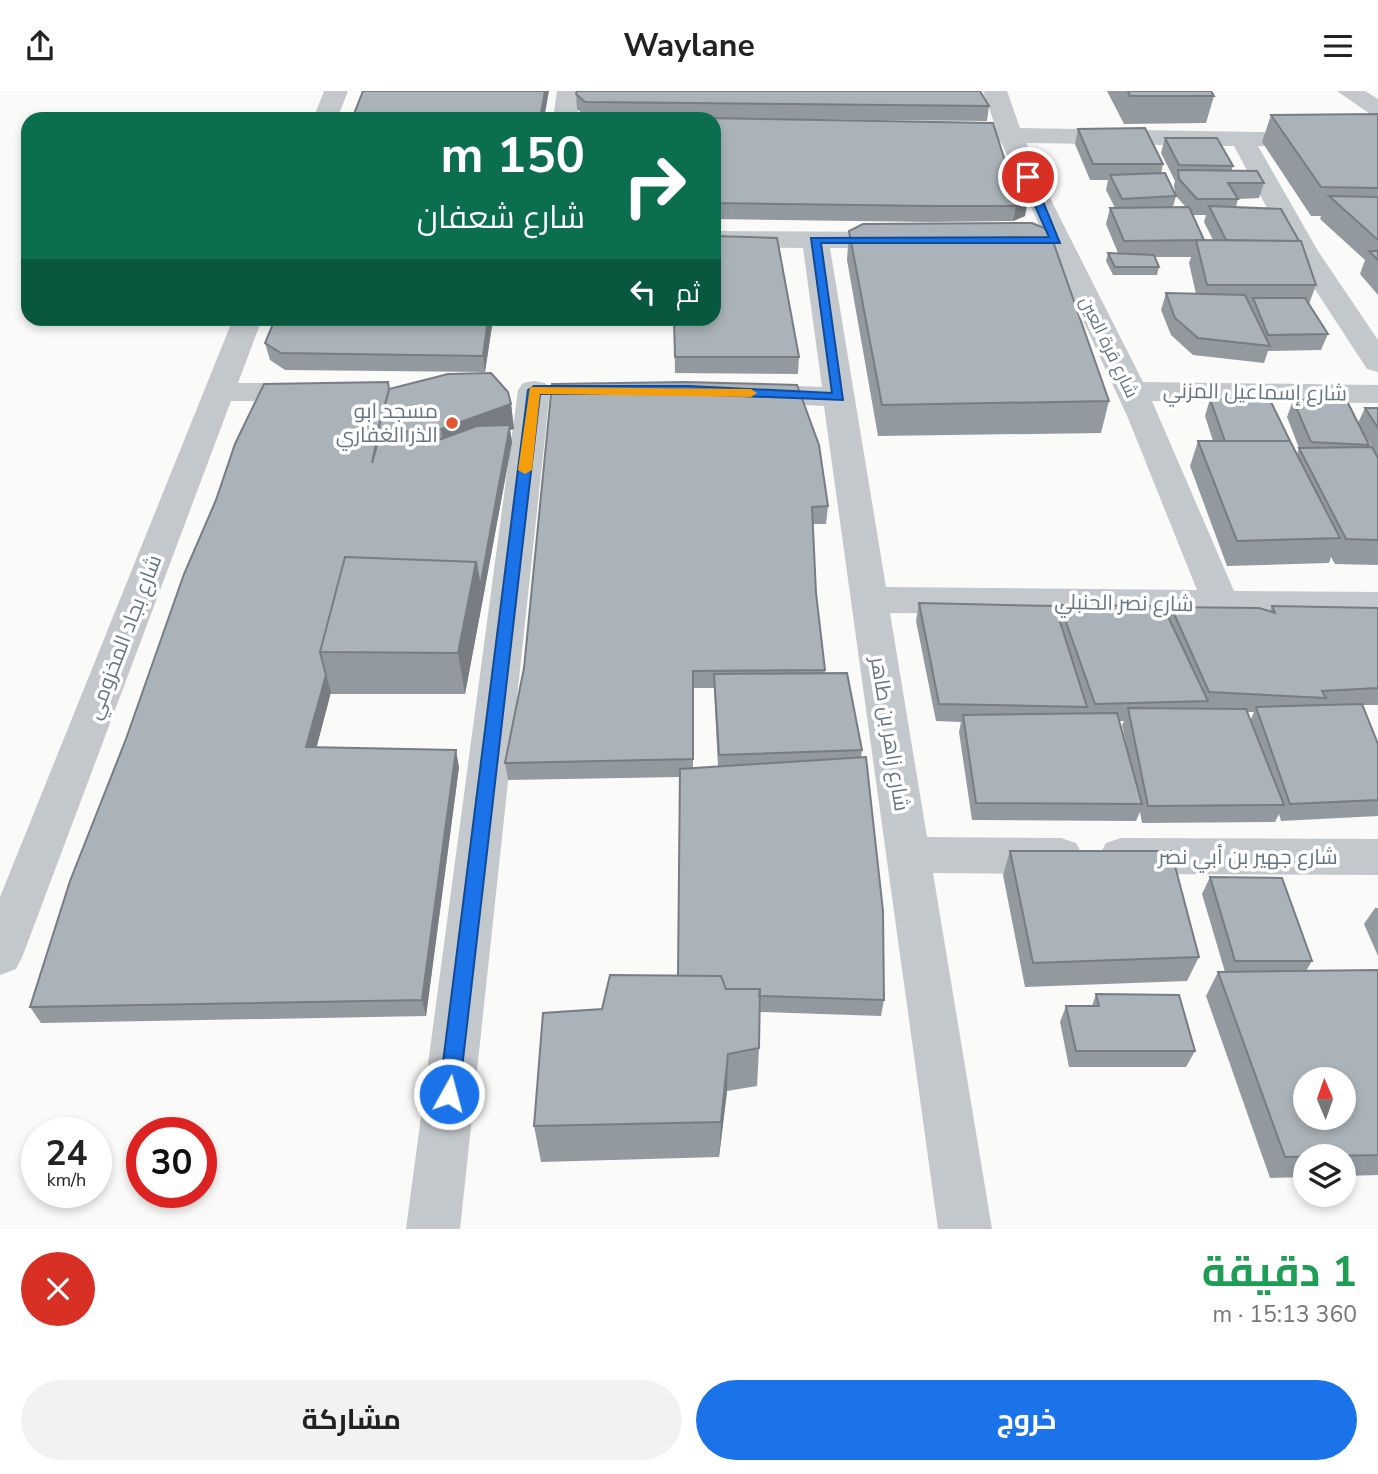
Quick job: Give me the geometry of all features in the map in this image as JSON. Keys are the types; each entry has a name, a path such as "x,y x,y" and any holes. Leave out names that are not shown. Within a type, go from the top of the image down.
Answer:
{"street":[{"path":"328,112 336,91"},
{"path":"566,112 569,91"},
{"name":"شارع قرة العين","path":"995,91 1042,241 1132,391 1221,604"},
{"path":"1349,91 1378,109"},
{"path":"915,133 1378,141"},
{"path":"1242,139 1304,251 1378,363"},
{"path":"721,239 922,240"},
{"name":"شارع زاهر بن طاهر","path":"815,240 965,1229"},
{"name":"شارع بجاد المخزومي","path":"0,955 244,326"},
{"path":"433,1229 535,390"},
{"path":"219,392 342,391"},
{"path":"716,391 839,397"},
{"name":"شارع إسماعيل المزني","path":"1132,391 1378,394"},
{"name":"شارع نصر الحنبلي","path":"870,600 1378,605"},
{"name":"شارع جهير بن أبي نصر","path":"908,855 1378,857"}],"building":[{"path":"363,91 545,91 541,112 355,112"},
{"path":"577,91 980,91 989,106 585,102 576,94"},
{"path":"1128,91 1211,91 1214,96 1130,96"},
{"path":"1378,114 1378,188 1321,187 1271,115"},
{"path":"721,118 993,123 1005,161 1028,200 1016,206 721,203"},
{"path":"1145,128 1163,164 1093,164 1078,129"},
{"path":"1165,138 1217,138 1233,166 1179,165"},
{"path":"1178,170 1257,171 1264,183 1228,183 1238,199 1197,199 1179,179"},
{"path":"1165,173 1176,196 1122,199 1110,175"},
{"path":"1329,196 1378,197 1378,240"},
{"path":"1209,206 1281,209 1299,241 1226,240"},
{"path":"1189,207 1204,240 1124,241 1110,208"},
{"path":"1032,223 1049,230 1109,401 882,405 849,231 863,224"},
{"path":"721,236 777,238 799,357 675,357 674,326 721,326"},
{"path":"1196,240 1301,241 1316,285 1207,285"},
{"path":"1369,251 1378,251 1378,260"},
{"path":"1108,253 1154,255 1159,267 1115,267"},
{"path":"1166,293 1245,295 1270,346 1198,338 1175,318"},
{"path":"1253,298 1305,298 1328,334 1268,335"},
{"path":"272,326 487,326 483,356 281,353 265,343"},
{"path":"491,373 508,392 511,404 441,429 377,434 389,389 448,374"},
{"path":"388,382 389,390 372,463 378,442 436,441 477,426 510,425 480,587 476,562 345,557 320,652 326,675 306,747 456,750 422,1000 30,1007 70,881 126,739 184,574 216,500 235,444 264,384"},
{"path":"685,382 797,385 819,445 828,506 812,507 816,593 825,670 693,671 693,759 505,763 524,668 552,384"},
{"path":"1210,399 1270,400 1290,441 1225,441"},
{"path":"1293,400 1347,401 1369,445 1311,442"},
{"path":"1365,408 1378,408 1378,428"},
{"path":"1198,441 1290,441 1340,538 1237,541"},
{"path":"1372,447 1378,458 1378,540 1346,539 1299,448"},
{"path":"345,557 476,562 458,653 320,652"},
{"path":"919,603 1055,606 1087,707 939,704"},
{"path":"1060,605 1163,606 1208,701 1095,704"},
{"path":"1272,606 1378,608 1378,688 1322,691 1326,698 1209,692 1171,607 1259,608 1275,613"},
{"path":"847,673 862,750 719,755 714,674"},
{"path":"1362,704 1378,744 1378,800 1290,804 1256,707"},
{"path":"1128,708 1246,709 1284,805 1148,806"},
{"path":"1117,713 1142,804 976,803 963,715"},
{"path":"866,757 883,911 884,1000 759,996 760,989 726,989 721,976 678,976 680,769"},
{"path":"1010,851 1171,851 1199,957 1033,963"},
{"path":"1210,877 1282,878 1312,961 1235,961"},
{"path":"1378,970 1378,1155 1356,1155 1356,1144 1293,1144 1293,1157 1285,1157 1218,972"},
{"path":"610,975 721,976 726,989 760,989 759,1048 728,1054 721,1122 534,1126 543,1013 602,1009"},
{"path":"1096,994 1179,995 1195,1051 1076,1051 1066,1006 1099,1006"}],"slow traffic":[{"path":"525,470 534,390 688,390 751,393"}],"place":[{"name":"مسجد ابو الذر الغفاري","path":"452,423"}],"route":[{"path":"449,1094 534,390 688,390 839,397 815,240 1056,241 1028,177"}]}
